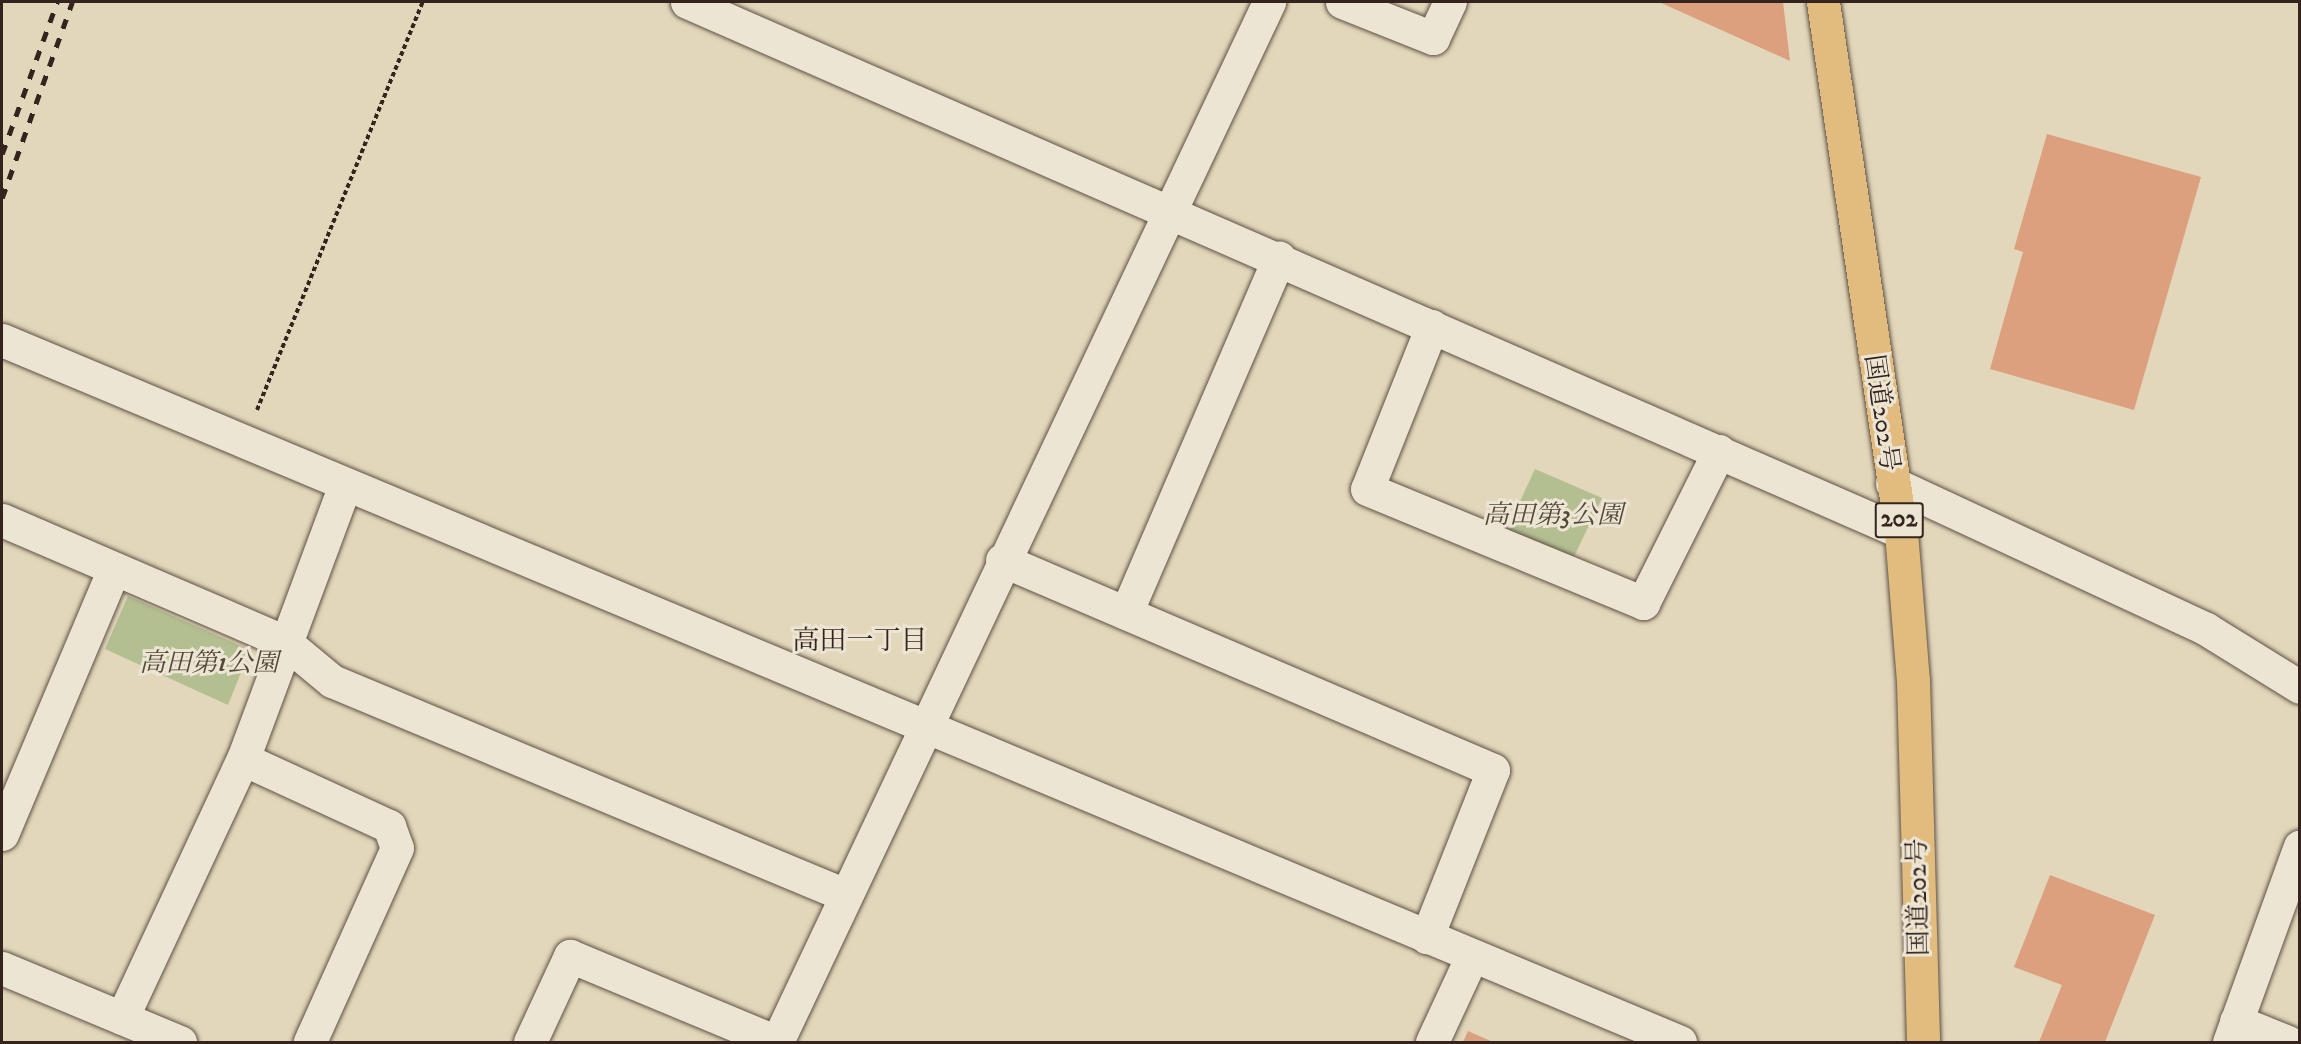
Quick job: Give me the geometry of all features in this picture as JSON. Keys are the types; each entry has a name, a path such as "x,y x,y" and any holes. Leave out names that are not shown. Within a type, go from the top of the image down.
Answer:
{"highway":[{"name":"国道202号","path":"1823,2 1901,532 1913,681 1923,1042"}],"street":[{"path":"687,2 1279,258 1901,532"},
{"path":"530,1042 570,956 777,1042 1168,210 1269,2"},
{"path":"1342,2 1434,38 1450,2"},
{"path":"1126,613 1279,258"},
{"path":"1432,326 1367,489 1643,603 1719,452"},
{"path":"2,340 924,728 1680,1042"},
{"path":"1892,483 2206,629 2300,687"},
{"path":"126,1028 243,759 345,484"},
{"path":"2,520 285,642 332,681 845,895"},
{"path":"1002,561 1493,770 1427,937"},
{"path":"2,834 114,568"},
{"path":"243,759 389,826 397,848 310,1042"},
{"path":"2289,1042 2232,1032 2300,846"},
{"path":"1432,1042 1472,956"},
{"path":"2,968 126,1028 180,1042"}],"path":[{"path":"244,442 423,2"}],"green space":[{"name":"高田第3公園","path":"1535,469 1602,498 1571,563 1504,536"},
{"name":"高田第1公園","path":"128,596 250,650 228,705 105,649"}],"building":[{"path":"1659,2 1783,2 1790,61"},
{"path":"2047,134 2201,177 2134,410 1990,369 2023,252 2014,249"},
{"path":"2050,875 2155,915 2105,1042 2039,1042 2062,985 2014,967"},
{"path":"1468,1031 1493,1042 1463,1042"}],"railway":[{"path":"2,154 57,2"},
{"path":"2,198 72,2"}],"district":[{"name":"高田一丁目","path":"860,642"}]}
